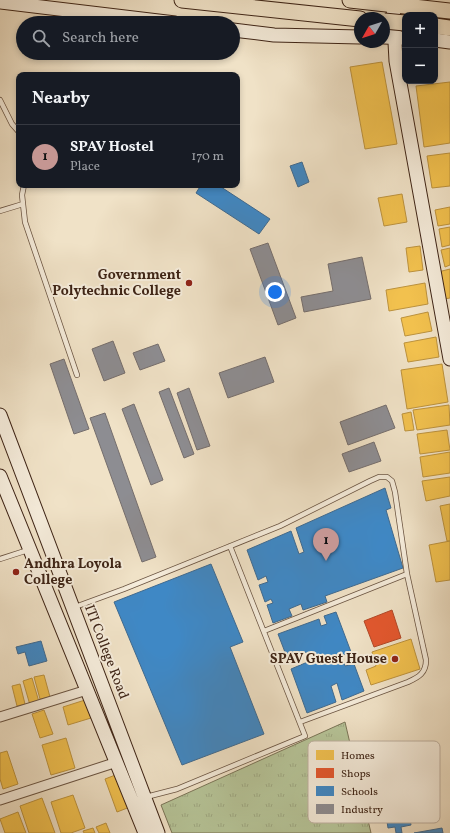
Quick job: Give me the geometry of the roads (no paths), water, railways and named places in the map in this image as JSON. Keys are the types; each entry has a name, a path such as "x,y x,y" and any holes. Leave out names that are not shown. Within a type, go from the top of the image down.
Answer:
{"main road":[{"path":"182,0 354,18"},
{"path":"350,0 450,11"},
{"path":"390,22 402,23"},
{"path":"438,26 450,28"}],"street":[{"path":"0,2 117,16"},
{"path":"393,5 396,61 450,359"},
{"path":"240,31 274,35 354,37"},
{"path":"438,40 450,42"},
{"name":"ITI College Road","path":"0,415 158,833"},
{"path":"0,476 145,833"},
{"path":"0,717 87,690"},
{"path":"0,800 117,762"}],"lane":[{"path":"0,100 12,124 16,129"},
{"path":"23,188 22,195 25,222 77,375"},
{"path":"0,211 23,204"},
{"path":"73,608 280,526 370,481 384,476 388,477 392,481 395,492 407,574 426,660 424,672 420,677 408,682 300,722"},
{"path":"144,798 177,789 305,736 230,546"},
{"path":"0,559 30,550"},
{"path":"264,631 407,574"}],"place":[{"name":"Government Polytechnic College","path":"189,283"},
{"name":"SPAV Hostel","path":"326,561"},
{"name":"Andhra Loyola College","path":"16,572"},
{"name":"SPAV Guest House","path":"395,659"}]}
